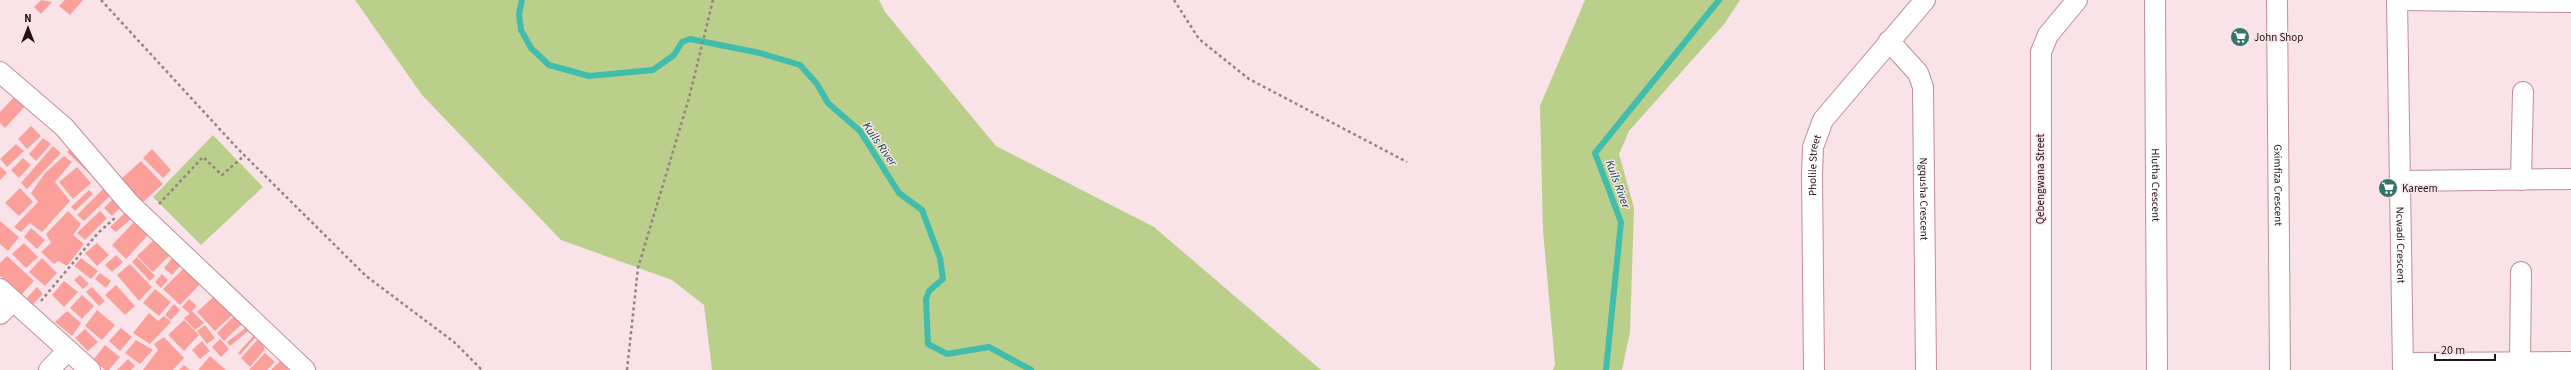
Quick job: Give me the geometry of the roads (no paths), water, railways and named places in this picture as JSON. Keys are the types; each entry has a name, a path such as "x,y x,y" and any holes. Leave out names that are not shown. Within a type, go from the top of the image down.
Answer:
{"street":[{"name":"Pholile Street","path":"1814,370 1813,147 1823,120 1925,0"},
{"name":"Qebengwana Street","path":"2041,370 2041,52 2048,35 2077,0"},
{"name":"Hlutha Crescent","path":"2154,0 2157,370"},
{"name":"Gximfiza Crescent","path":"2277,0 2280,370"},
{"path":"2397,0 2571,2"},
{"name":"Ncwadi Crescent","path":"2397,0 2403,366"},
{"name":"Ngqusha Crescent","path":"1889,41 1918,73 1923,87 1926,370"},
{"path":"0,72 75,138 130,204 147,218 305,370"},
{"path":"2521,180 2523,92"},
{"path":"2400,181 2571,179"},
{"path":"2520,363 2521,272"},
{"path":"4,301 29,315 90,370"},
{"path":"49,370 68,350"},
{"path":"2403,366 2571,362"}],"waterway":[{"name":"Kuils River","path":"522,0 519,14 521,30 531,48 549,65 589,76 653,70 674,55 682,42 690,39 760,53 800,65 817,84 828,103 860,131 899,193 922,210 940,258 943,279 929,291 926,299 928,344 947,354 989,347 1031,370"},
{"name":"Kuils River","path":"1606,370 1621,222 1595,153 1719,0"}],"place":[{"name":"John Shop","path":"2240,37"},
{"name":"Kareem","path":"2388,188"}]}
